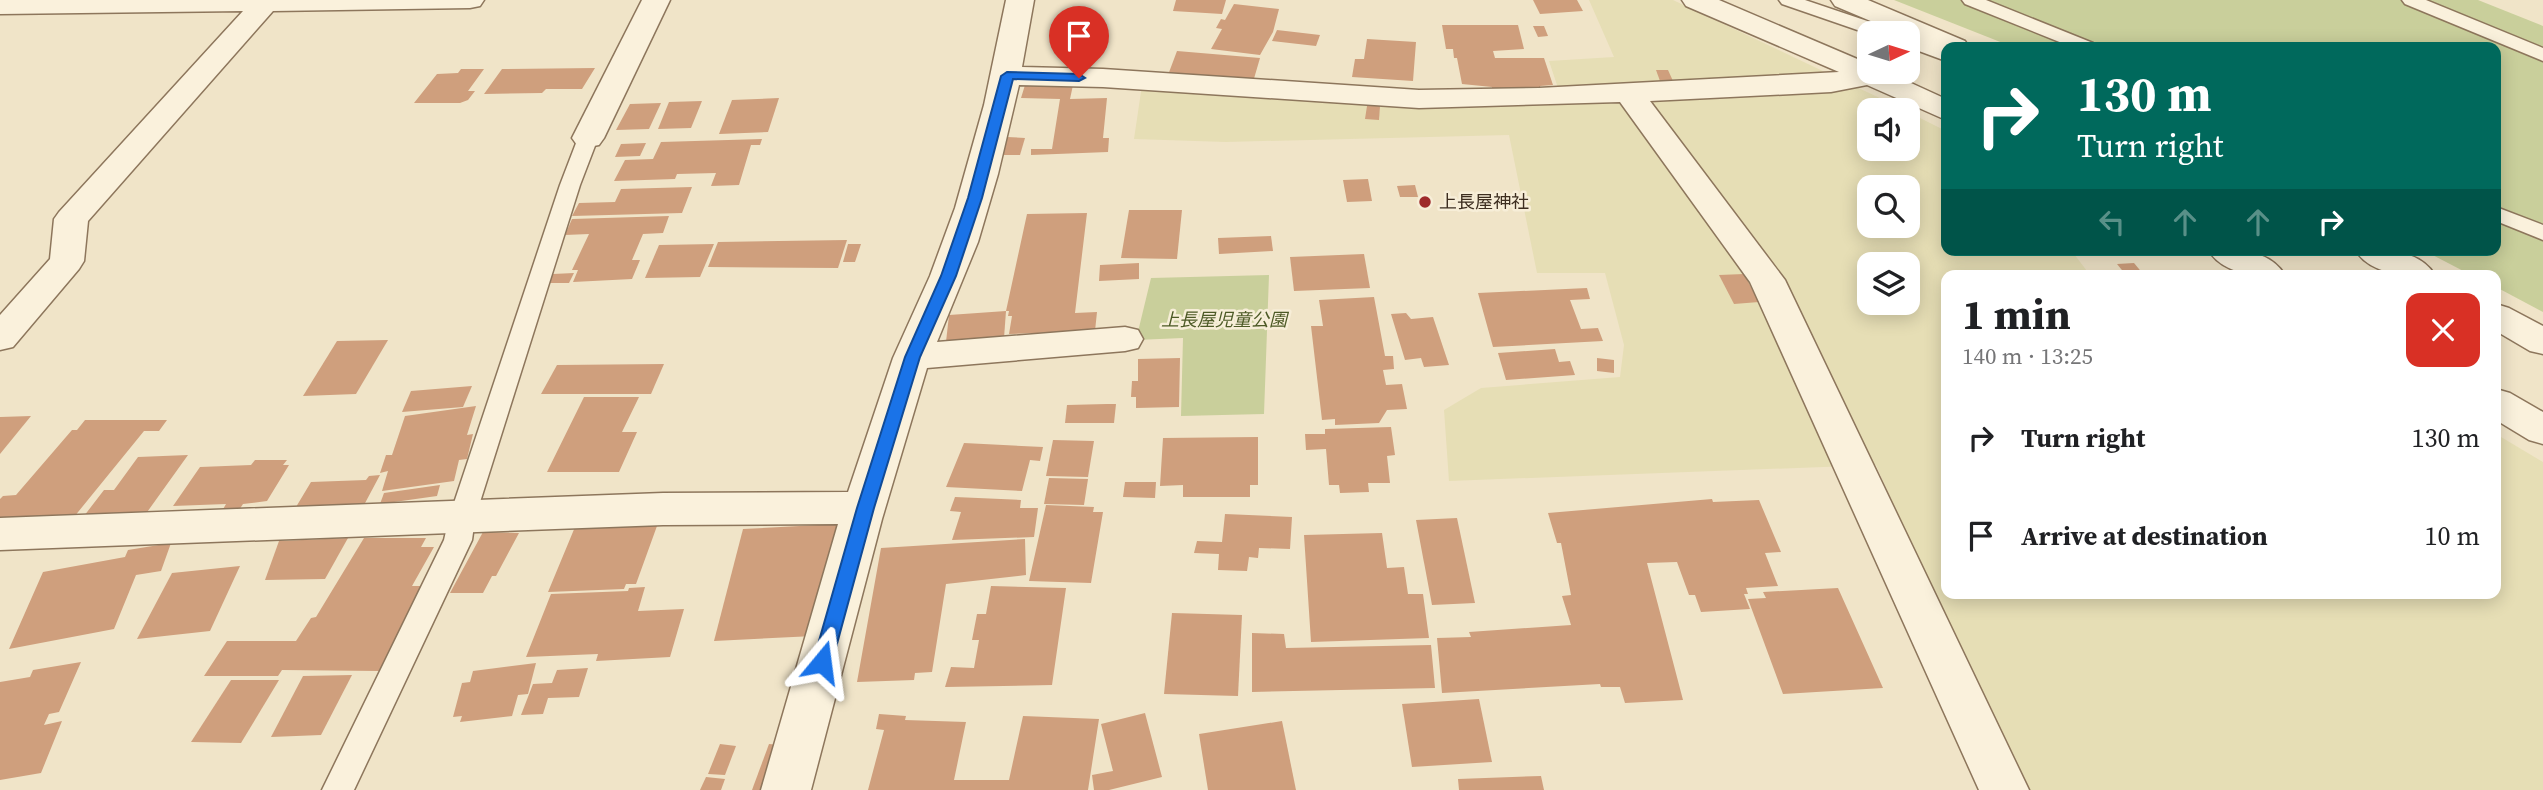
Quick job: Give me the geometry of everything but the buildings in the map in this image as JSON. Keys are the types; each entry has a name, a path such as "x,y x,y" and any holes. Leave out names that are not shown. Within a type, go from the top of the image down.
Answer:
{"street":[{"path":"17,4 470,0"},
{"path":"588,138 656,0"},
{"path":"786,790 865,508 912,357 948,276 971,211 1007,76 1020,0"},
{"path":"1696,0 1857,69"},
{"path":"1845,0 1943,42"},
{"path":"0,338 67,261 71,219 267,1"},
{"path":"1007,76 1103,78 1419,99 1539,97 1831,83 1857,78"},
{"path":"1889,84 1941,109"},
{"path":"1627,91 1767,281 2004,790"},
{"path":"2235,256 2259,270"},
{"path":"2383,256 2409,270"},
{"path":"2501,319 2543,342"},
{"path":"912,357 1125,339"},
{"path":"2501,406 2543,430"},
{"path":"0,534 663,509 865,508"}],"lane":[{"path":"1788,0 1857,23"},
{"path":"1971,0 2075,42"},
{"path":"2412,0 2543,55"},
{"path":"1920,45 1941,53"},
{"path":"338,790 458,540 462,518 570,185 588,138"},
{"path":"2501,215 2543,233"}],"shaded area":[{"path":"1589,0 1673,0 1880,98 1857,98 1857,161 1920,161 1920,118 1941,128 1941,256 2076,256 2086,270 1941,270 1941,599 2501,599 2501,437 2543,462 2543,790 2024,790 1970,680 1876,465 1449,481 1444,410 1481,388 1620,377 1624,345 1605,273 1537,273 1509,135 1226,142 1134,139 1142,85 1562,100 1549,61 1614,57"}],"green space":[{"path":"1894,0 2478,0 2543,26 2543,312 2501,290 2501,270 2461,270 2435,256 2501,256 2501,42 2000,42"},
{"name":"上長屋児童公園","path":"1269,275 1264,414 1181,416 1183,338 1136,340 1151,278"}],"place":[{"name":"上長屋神社","path":"1425,202"}],"route":[{"path":"822,662 865,508 912,357 948,276 975,198 1007,76 1079,78"}]}
